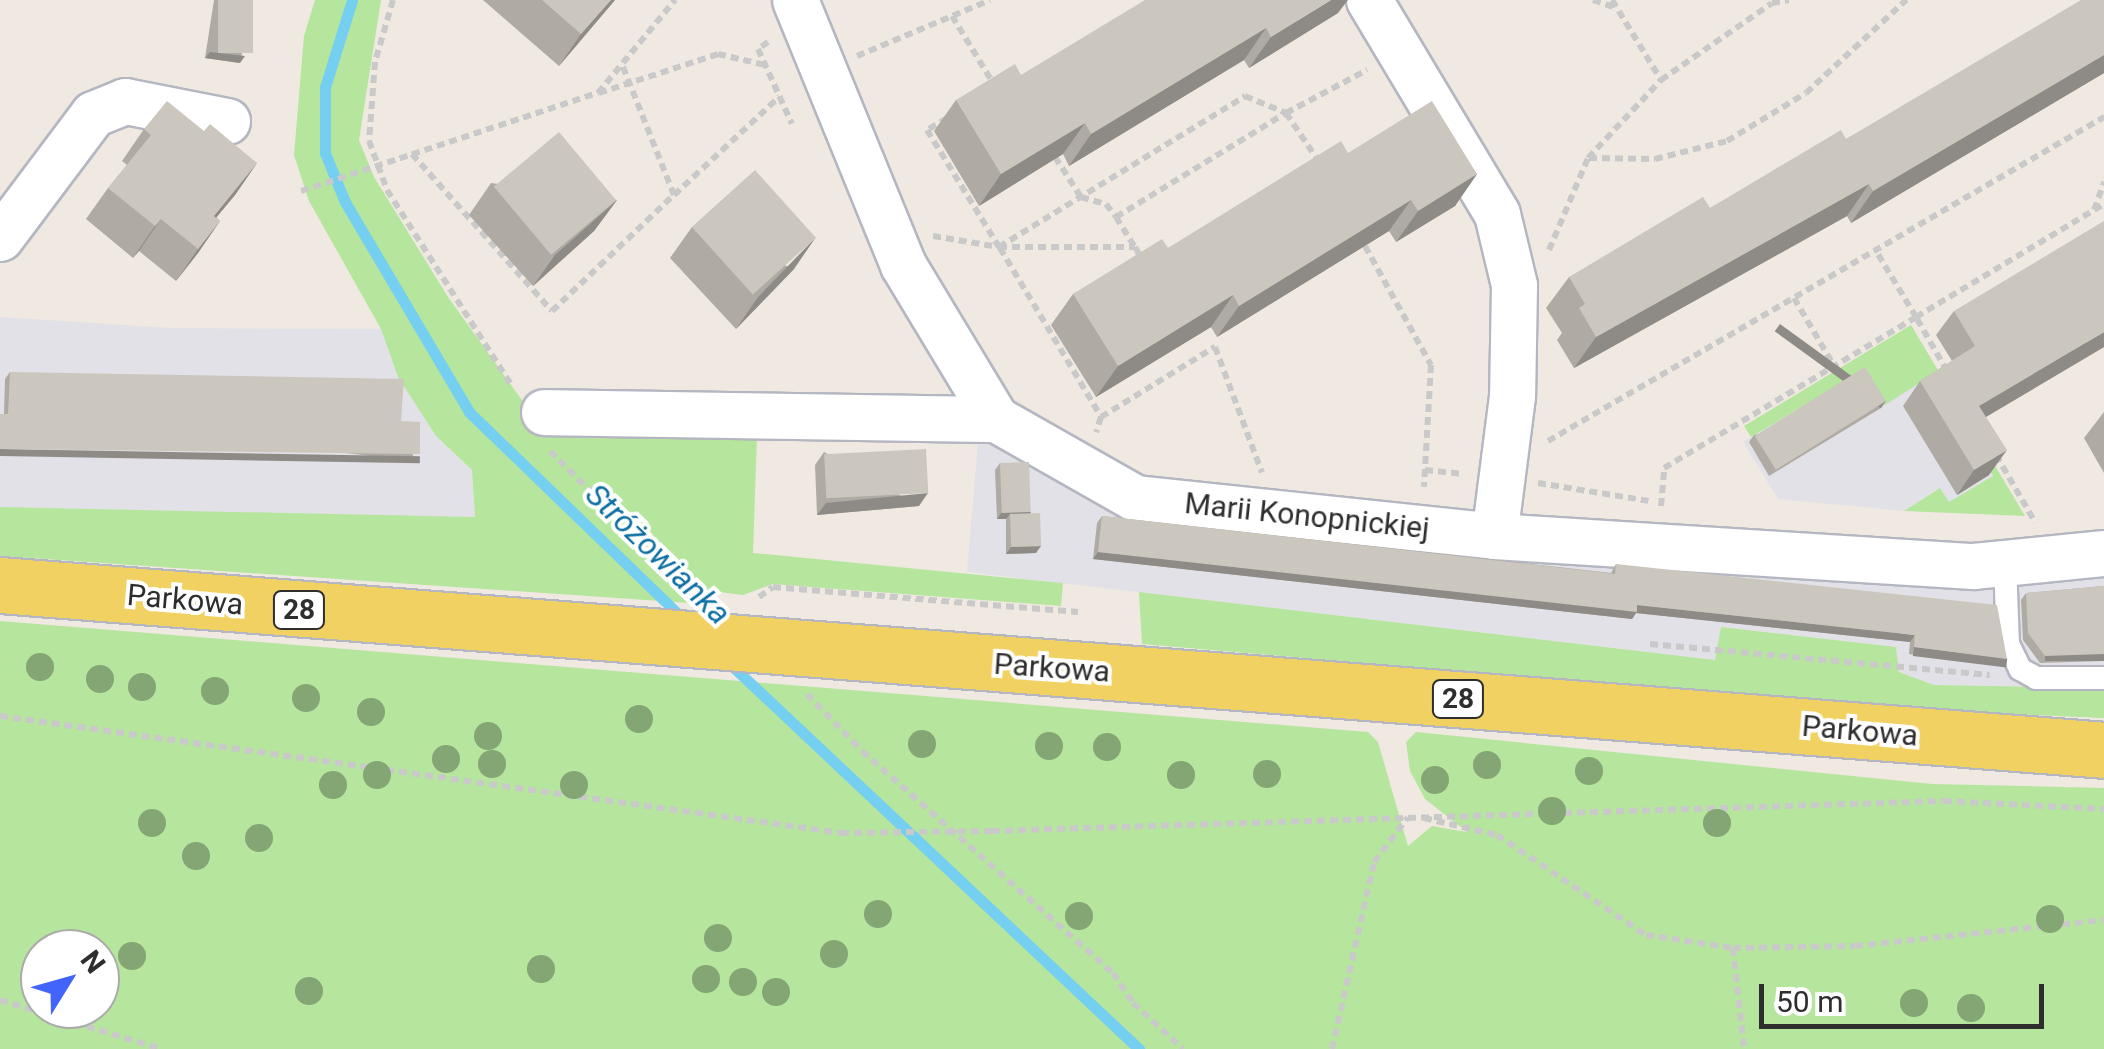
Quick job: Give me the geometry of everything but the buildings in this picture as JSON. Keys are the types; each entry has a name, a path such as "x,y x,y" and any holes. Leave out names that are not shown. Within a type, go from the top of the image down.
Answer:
{"main road":[{"name":"Parkowa","path":"0,586 597,634 812,674 2104,750"}],"street":[{"name":"Marii Konopnickiej","path":"795,0 903,265 996,419 1135,498 1494,536 1659,526 2011,543 2104,553"},
{"path":"1369,0 1497,214 1514,285 1494,536"},
{"path":"0,238 93,114 126,102 226,121"},
{"path":"535,409 996,419"}],"lane":[{"path":"2011,543 2008,644 2014,657 2036,678 2104,678"}],"path":[{"path":"393,0 374,62 369,141 386,190 535,409 543,443 578,483 683,578 713,593"},
{"path":"598,93 675,0"},
{"path":"824,70 990,0"},
{"path":"1593,0 1618,9"},
{"path":"1612,0 1661,80"},
{"path":"1543,263 1588,158 1661,80 1772,3 1789,0"},
{"path":"1588,158 1655,159 1727,141 1806,93 1906,0"},
{"path":"952,16 996,87 982,96"},
{"path":"301,191 718,54 765,65"},
{"path":"622,64 674,195"},
{"path":"1116,217 1286,113 1372,67"},
{"path":"999,247 1245,96 1286,113 1328,174"},
{"path":"412,154 552,311 780,97"},
{"path":"954,112 927,130 1101,417"},
{"path":"1502,472 2104,117"},
{"path":"1055,157 1080,197 1106,204 1151,272"},
{"path":"2094,210 2104,182"},
{"path":"1659,526 1664,468 2104,204"},
{"path":"888,228 999,247 1135,247"},
{"path":"1364,246 1431,365 1422,528"},
{"path":"1876,251 1956,386"},
{"path":"1794,298 1834,366"},
{"path":"1084,468 1101,417 1216,347 1277,512"},
{"path":"1986,438 2037,524"},
{"path":"1425,470 1502,472 1659,526"},
{"path":"1659,526 1681,506"},
{"path":"2011,543 2037,524 2054,522"},
{"path":"750,598 774,587 1078,612"},
{"path":"1650,644 1753,649 1983,678 2014,657"},
{"path":"812,674 862,751 1113,973 1133,1003 1183,1049"},
{"path":"0,716 841,833 1944,801 2104,809"},
{"path":"1410,815 1497,834 1646,934 1732,948 1856,946 2104,920"},
{"path":"1332,1049 1374,862 1410,815"},
{"path":"1732,948 1744,1049"},
{"path":"0,1000 161,1049"}],"shaded area":[{"path":"0,317 171,328 381,329 398,377 436,436 472,470 475,518 0,507"},
{"path":"1863,369 1932,375 1993,476 1949,502 1939,488 1904,511 1778,499 1743,442"},
{"path":"978,442 1023,448 1123,508 2104,574 2104,688 1934,685 1899,672 1896,647 1722,627 1716,660 967,572"}],"green space":[{"path":"315,0 381,0 359,140 374,177 448,297 549,438 555,433 757,435 753,553 1063,583 1061,606 773,584 743,595 703,590 719,605 0,556 0,507 475,517 472,470 436,436 398,377 381,329 309,201 294,155 304,36"},
{"path":"1911,325 2025,516 1904,511 1940,488 1949,502 1993,476 1932,375 1885,405 1863,370 1751,437 1744,426"},
{"path":"1139,592 1715,660 1721,627 1896,647 1899,672 1934,685 2104,688 2104,718 1895,709 1142,644"},
{"path":"0,621 1368,732 1378,742 1408,846 1432,826 1467,832 1425,799 1410,771 1406,742 1416,732 1932,784 2104,788 2104,1049 0,1049"}],"waterway":[{"name":"Stróżowianka","path":"352,0 325,87 325,153 345,202 469,412 682,618"},
{"name":"Stróżowianka","path":"728,662 1139,1049"}]}
